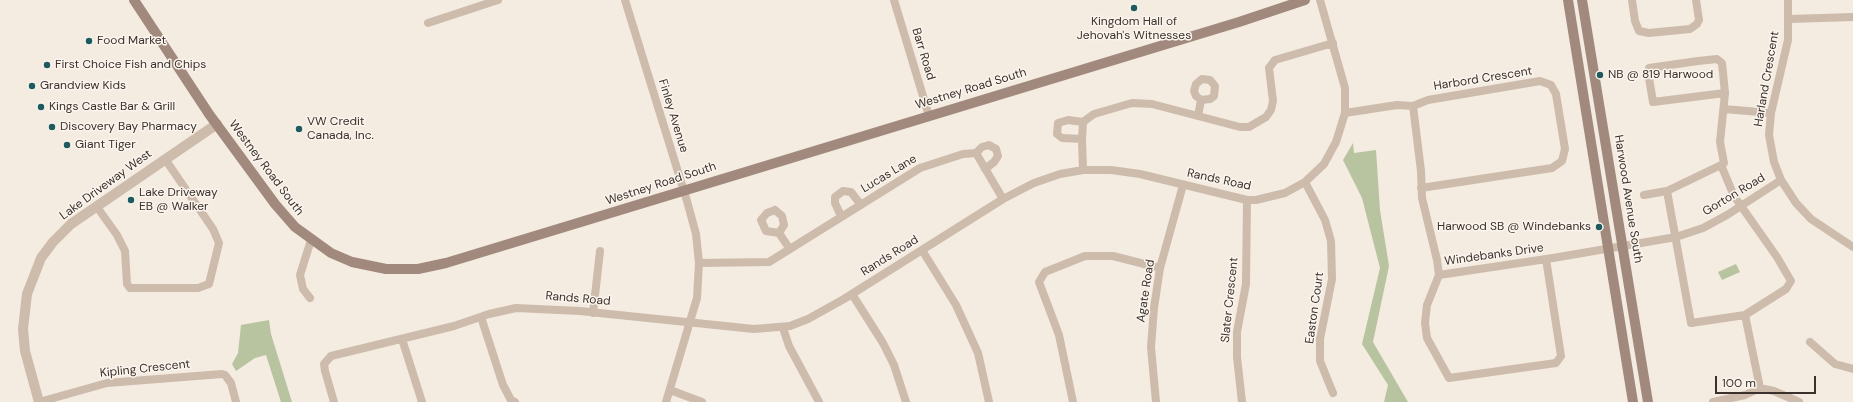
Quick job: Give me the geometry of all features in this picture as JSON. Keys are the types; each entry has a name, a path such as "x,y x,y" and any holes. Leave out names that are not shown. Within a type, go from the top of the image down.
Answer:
{"main road":[{"name":"Westney Road South","path":"134,0 217,124 275,204 295,227 311,240 332,253 352,262 386,269 418,269 446,263 1239,22 1305,0"},
{"path":"1568,0 1633,402"},
{"name":"Harwood Avenue South","path":"1582,0 1648,402"}],"street":[{"path":"428,23 498,0"},
{"name":"Finley Avenue","path":"625,0 684,190 696,234 699,263 697,298 666,402"},
{"name":"Barr Road","path":"894,0 929,116"},
{"name":"Rands Road","path":"334,402 324,364 331,356 454,326 516,308 594,312 754,329 783,328 808,319 852,294 1003,199 1034,183 1060,174 1083,170 1111,170 1140,174 1247,200 1256,200 1285,193 1305,182 1324,164 1340,133 1345,113 1345,88 1320,0"},
{"path":"1632,0 1635,21 1639,31 1649,33 1690,29 1697,24 1699,20 1696,0"},
{"name":"Harland Crescent","path":"1788,0 1790,19 1783,68 1771,113 1769,143 1781,180 1796,203 1811,219 1853,247"},
{"path":"1790,19 1853,17"},
{"path":"1082,139 1062,138 1057,134 1058,123 1068,120 1083,122 1094,114 1132,103 1152,104 1240,128 1249,127 1266,118 1271,110 1273,101 1269,68 1275,60 1333,43"},
{"path":"1644,195 1667,191 1724,163 1720,142 1725,93 1722,63 1717,59 1650,68 1648,72 1653,102 1725,93"},
{"name":"Harbord Crescent","path":"1413,106 1428,100 1540,81 1551,85 1556,94 1565,149 1562,161 1552,168 1421,188"},
{"path":"1198,116 1201,100"},
{"path":"1345,113 1397,105 1413,106"},
{"name":"Windebanks Drive","path":"1413,106 1424,212 1437,260 1439,275 1623,246"},
{"path":"1724,109 1771,113"},
{"path":"1083,122 1083,170"},
{"name":"Lake Driveway West","path":"40,402 25,351 23,329 27,294 41,258 53,242 71,224 217,124"},
{"name":"Lucas Lane","path":"699,263 761,264 769,262 789,248 920,168 963,154 976,153 982,147 989,144 996,149 998,156 994,162 985,169"},
{"path":"976,153 1003,199"},
{"path":"97,207 117,235 124,251 127,284 130,288 198,288 209,284 219,243 213,229 165,159"},
{"path":"1667,191 1691,323 1745,315 1786,289 1791,281 1777,257 1734,196 1721,165"},
{"name":"Gorton Road","path":"1623,246 1676,237 1703,228 1781,180"},
{"name":"Easton Court","path":"1305,182 1325,220 1331,241 1333,263 1332,280 1320,340 1320,361 1333,393"},
{"name":"Agate Road","path":"1156,402 1151,347 1154,308 1160,268 1183,185"},
{"name":"Lucas Lane","path":"841,216 835,203 835,196 843,191 850,192 856,197 861,205"},
{"name":"Slater Crescent","path":"1242,402 1237,357 1237,332 1246,284 1247,200"},
{"path":"779,233 789,248"},
{"path":"310,298 303,288 300,275 311,240"},
{"path":"922,250 956,305 978,354 989,402"},
{"path":"594,312 600,251"},
{"path":"1073,402 1059,335 1039,282 1045,272 1085,256 1113,256 1160,268"},
{"path":"1439,275 1427,305 1425,323 1426,338 1449,378 1466,377 1556,363 1561,356 1546,259"},
{"path":"852,294 883,342 891,359 906,402"},
{"path":"1745,315 1760,388"},
{"path":"481,317 504,385 511,400 515,402"},
{"path":"783,328 789,346 819,402"},
{"path":"402,339 422,402"},
{"path":"1810,342 1835,364 1853,369"},
{"name":"Kipling Crescent","path":"40,402 107,383 222,374 225,375 231,384 236,402"},
{"path":"1713,402 1745,394 1760,388 1787,399 1799,402"},
{"path":"670,390 702,402"}],"green space":[{"path":"1353,143 1354,153 1376,150 1380,210 1389,266 1373,342 1408,402 1384,402 1388,385 1362,344 1380,268 1362,198 1343,160"},
{"path":"1736,264 1740,272 1722,280 1718,272"},
{"path":"269,320 271,334 292,402 281,402 266,355 255,358 236,371 232,364 238,353 241,325"}],"place":[{"name":"Kingdom Hall of Jehovah's Witnesses","path":"1134,8"},
{"name":"Food Market","path":"89,41"},
{"name":"First Choice Fish and Chips","path":"47,65"},
{"name":"NB @ 819 Harwood","path":"1600,75"},
{"name":"Grandview Kids","path":"32,86"},
{"name":"Kings Castle Bar & Grill","path":"41,107"},
{"name":"Discovery Bay Pharmacy","path":"52,127"},
{"name":"VW Credit Canada, Inc.","path":"299,129"},
{"name":"Giant Tiger","path":"67,145"},
{"name":"Lake Driveway EB @ Walker","path":"131,200"},
{"name":"Harwood SB @ Windebanks","path":"1599,227"}]}
